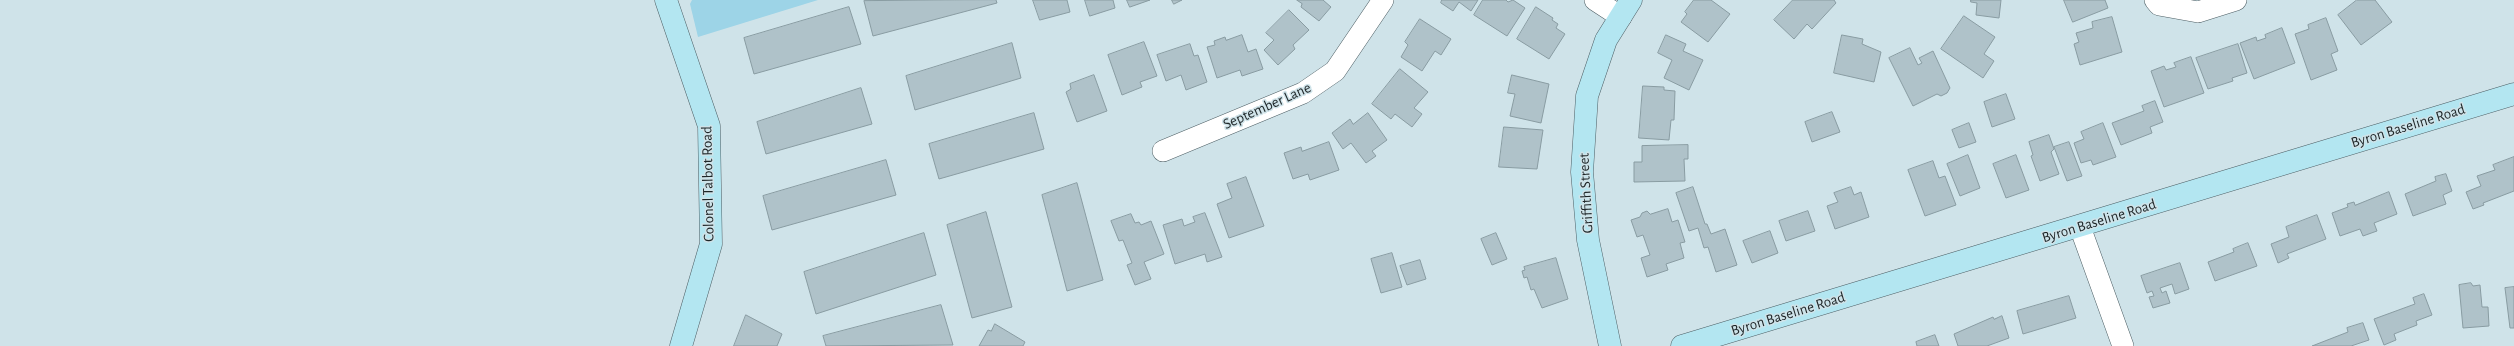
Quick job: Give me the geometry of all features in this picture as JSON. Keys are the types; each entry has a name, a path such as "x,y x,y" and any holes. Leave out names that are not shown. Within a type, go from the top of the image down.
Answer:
{"main road":[{"name":"Colonel Talbot Road","path":"666,0 709,126 711,244 681,346"},
{"name":"Griffith Street","path":"1610,346 1588,240 1582,172 1587,96 1606,40 1626,8"},
{"name":"Byron Baseline Road","path":"1682,346 2080,227 2514,94"}],"street":[{"name":"September Lane","path":"1163,151 1257,113 1310,89 1335,71 1382,0"},
{"path":"1595,0 1626,8"},
{"path":"2155,0 2159,5 2198,12 2236,0"},
{"path":"2080,227 2123,346"}],"shaded area":[{"path":"692,0 818,0 698,37 690,4"}],"building":[{"path":"996,0 997,3 873,36 864,1"},
{"path":"1033,0 1067,0 1070,12 1040,20"},
{"path":"1085,0 1113,0 1115,8 1090,16"},
{"path":"1127,0 1150,0 1130,7"},
{"path":"1172,0 1182,0 1174,4"},
{"path":"1297,0 1323,0 1331,7 1319,21 1301,7 1302,4"},
{"path":"1442,0 1478,0 1471,11 1459,2 1453,11 1441,3"},
{"path":"1483,0 1506,0 1508,2 1513,0 1525,8 1507,36 1474,15"},
{"path":"1694,0 1711,0 1730,14 1708,42 1681,22 1687,14 1685,12"},
{"path":"1793,0 1834,0 1836,3 1812,29 1807,24 1794,39 1774,20"},
{"path":"1971,0 2001,0 1999,18 1976,15 1977,3 1971,2"},
{"path":"2064,0 2105,0 2108,8 2073,22"},
{"path":"2357,0 2375,0 2392,22 2361,45 2338,15"},
{"path":"849,7 861,44 754,74 744,38"},
{"path":"1536,7 1553,18 1552,20 1558,24 1556,28 1565,34 1549,59 1517,39"},
{"path":"1289,10 1309,30 1293,45 1295,49 1278,65 1264,50 1274,40 1266,33"},
{"path":"1964,16 1995,37 1984,54 1994,61 1983,78 1941,49"},
{"path":"2112,17 2122,52 2080,65 2074,44 2079,42 2076,33 2093,28 2092,22"},
{"path":"2326,18 2338,51 2331,54 2337,70 2311,80 2295,34 2309,29 2308,25"},
{"path":"1420,19 1451,39 1441,55 1435,51 1422,71 1401,57 1408,45 1405,42"},
{"path":"2282,28 2295,63 2254,79 2240,43 2256,37 2257,41 2266,38 2265,35"},
{"path":"1242,35 1248,52 1256,49 1263,69 1242,76 1240,70 1217,78 1207,47 1215,45 1214,41 1225,37 1226,40"},
{"path":"1666,35 1686,44 1683,51 1703,60 1689,90 1664,78 1672,60 1658,53"},
{"path":"1842,35 1863,39 1862,44 1881,52 1874,82 1834,73"},
{"path":"1144,42 1157,76 1140,82 1142,87 1122,95 1108,55"},
{"path":"1012,43 1021,78 915,110 906,76"},
{"path":"1190,44 1194,56 1198,55 1207,82 1186,90 1181,75 1166,81 1157,55"},
{"path":"2238,44 2247,73 2232,78 2233,81 2208,89 2196,58"},
{"path":"1910,48 1918,65 1922,63 1919,58 1933,51 1950,88 1947,93 1941,96 1937,94 1913,106 1889,58"},
{"path":"2191,57 2204,93 2164,107 2151,71 2164,66 2166,70 2176,67 2174,63"},
{"path":"1400,69 1428,92 1414,108 1422,114 1412,127 1395,114 1391,119 1372,104"},
{"path":"1094,75 1107,111 1077,122 1066,92 1071,89 1070,84"},
{"path":"1512,75 1549,84 1541,123 1510,116 1515,94 1508,93"},
{"path":"1643,86 1664,87 1664,90 1675,91 1674,120 1671,120 1669,140 1639,138"},
{"path":"861,88 872,124 766,154 757,122"},
{"path":"2006,94 2015,119 1992,127 1984,102"},
{"path":"2155,101 2163,122 2150,127 2152,133 2121,145 2112,123 2144,111 2142,106"},
{"path":"1832,112 1840,132 1812,142 1805,122"},
{"path":"1034,113 1044,149 939,179 929,144"},
{"path":"1368,113 1387,140 1372,151 1376,156 1366,163 1351,143 1343,149 1332,133 1350,119 1353,124"},
{"path":"1969,123 1976,142 1959,148 1952,130"},
{"path":"2103,123 2116,157 2093,165 2091,160 2081,163 2074,143 2084,139 2081,132"},
{"path":"1504,127 1543,130 1537,169 1499,167"},
{"path":"2049,135 2054,149 2051,152 2059,174 2040,181 2031,156 2033,155 2029,142"},
{"path":"1329,142 1339,170 1310,180 1308,174 1293,179 1284,153 1301,147 1302,151"},
{"path":"2069,142 2082,176 2067,181 2054,147"},
{"path":"1688,145 1688,159 1684,159 1685,181 1634,182 1634,162 1642,162 1642,146"},
{"path":"1968,155 1980,188 1960,196 1947,164"},
{"path":"2016,155 2029,190 2006,198 1993,164"},
{"path":"2514,157 2514,191 2483,203 2484,205 2473,209 2466,192 2481,186 2477,176 2495,170 2493,165"},
{"path":"886,160 896,195 772,230 763,196"},
{"path":"1933,161 1939,178 1945,176 1956,205 1925,216 1908,170"},
{"path":"2446,174 2452,191 2443,195 2446,204 2413,216 2405,194 2436,181 2435,177"},
{"path":"1246,177 1264,226 1229,238 1217,204 1232,198 1227,184"},
{"path":"1077,183 1103,280 1067,291 1042,195"},
{"path":"1693,187 1705,224 1707,224 1711,234 1725,229 1737,265 1716,272 1708,247 1704,248 1698,228 1689,231 1676,193"},
{"path":"1851,187 1854,195 1861,192 1869,217 1835,229 1827,206 1838,202 1834,193"},
{"path":"2389,192 2397,214 2374,223 2377,231 2363,236 2360,229 2340,236 2332,213 2348,207 2347,204 2354,202 2355,205"},
{"path":"1668,209 1672,222 1678,220 1685,242 1680,243 1684,258 1666,264 1668,270 1647,277 1641,258 1650,255 1643,235 1637,237 1631,220 1640,217 1642,213 1647,211 1650,214"},
{"path":"1808,211 1815,231 1786,241 1779,221"},
{"path":"986,212 1012,307 972,318 947,225"},
{"path":"1205,213 1222,257 1207,262 1205,254 1175,264 1163,225 1182,219 1184,226 1195,222 1193,217"},
{"path":"1131,214 1135,223 1139,222 1141,225 1151,221 1164,254 1144,262 1151,279 1135,285 1127,265 1132,263 1123,240 1119,241 1111,221"},
{"path":"2317,215 2326,239 2287,254 2289,258 2278,263 2271,244 2289,237 2286,227"},
{"path":"1770,231 1778,253 1752,263 1743,241"},
{"path":"924,233 936,275 816,314 804,272"},
{"path":"1496,233 1507,259 1492,265 1481,239"},
{"path":"2248,243 2257,266 2215,281 2208,262 2234,252 2233,249"},
{"path":"1392,253 1402,287 1381,293 1371,259"},
{"path":"1556,258 1568,299 1542,308 1534,289 1531,290 1527,277 1524,278 1522,271 1525,270 1524,267"},
{"path":"1420,260 1426,279 1407,285 1400,266"},
{"path":"2180,263 2189,289 2175,294 2172,284 2160,288 2162,293 2166,291 2170,303 2153,308 2149,297 2154,296 2152,291 2147,293 2141,276"},
{"path":"2471,283 2473,286 2480,285 2482,307 2488,307 2489,326 2463,328 2459,285"},
{"path":"2514,287 2514,328 2510,328 2505,288"},
{"path":"2424,294 2432,315 2416,321 2417,325 2394,334 2396,340 2384,345 2374,319 2415,304 2413,298"},
{"path":"2069,296 2076,318 2023,334 2017,311"},
{"path":"941,305 953,345 826,346 823,336"},
{"path":"746,315 782,334 777,346 734,346"},
{"path":"2002,316 2009,338 1987,346 1958,346 1954,334 1993,317 1994,319"},
{"path":"2363,323 2369,340 2351,346 2312,346 2348,332 2347,328"},
{"path":"995,324 1025,342 1023,346 979,346 988,330 991,331"},
{"path":"1935,335 1939,346 1917,346 1916,342"}]}
